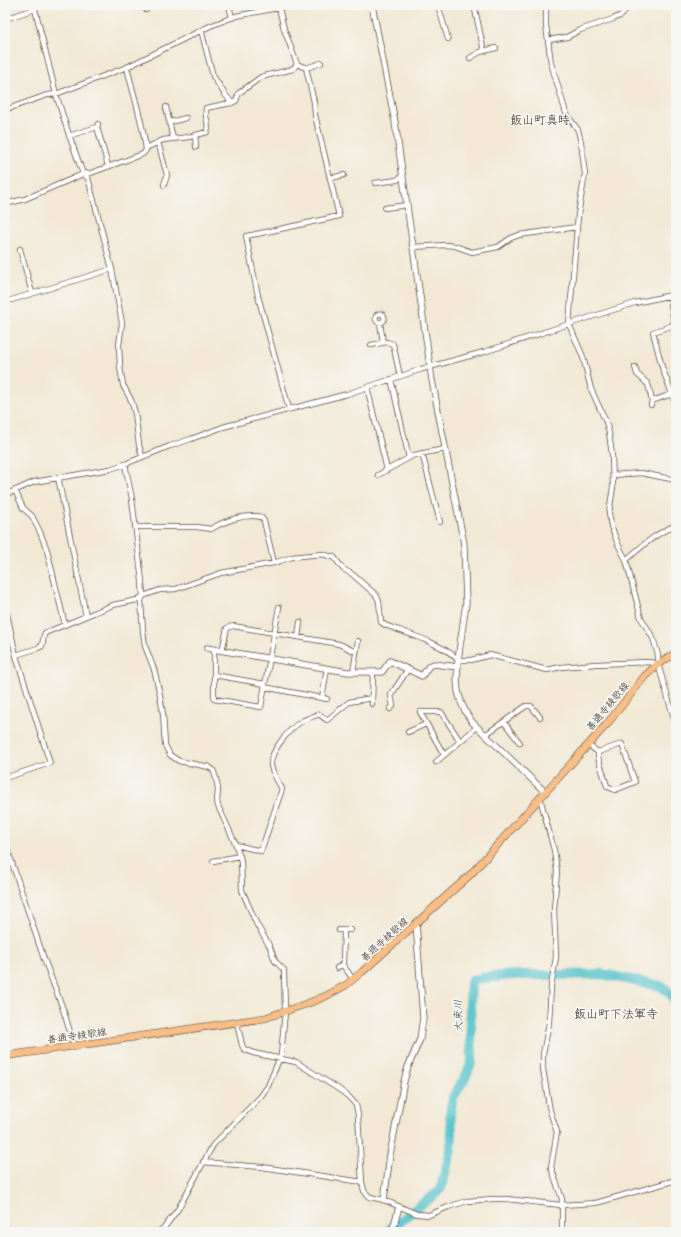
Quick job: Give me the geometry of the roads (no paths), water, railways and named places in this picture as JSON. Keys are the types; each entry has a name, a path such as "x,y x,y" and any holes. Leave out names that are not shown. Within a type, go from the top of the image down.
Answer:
{"main road":[{"name":"善通寺綾歌線","path":"5,1056 265,1018 326,996 353,979 471,874 607,724 645,676 658,664 676,653"}],"street":[{"path":"229,5 232,18"},
{"path":"5,110 47,95 56,94 127,67 201,30 232,18 271,7 279,8 293,5"},
{"path":"372,5 390,94 430,366 464,544 466,603 458,660 458,691 466,713 477,727 543,795 557,871 554,910 556,957 549,1023 543,1054 543,1069 550,1111 557,1132 551,1166 562,1198 562,1232"},
{"path":"438,5 448,39"},
{"path":"474,5 484,51"},
{"path":"548,5 546,10 546,25 551,63 566,113 578,130 585,174 577,227 569,324 584,357 591,389 606,422 611,444 613,487 609,519 614,535 626,560 641,618 653,638 658,655 658,664 676,725"},
{"path":"548,40 567,37 580,30 613,19 622,15 628,7 634,5"},
{"path":"5,19 35,7 56,94 83,174 88,178 112,269 122,323 119,345 120,367 123,385 131,400 135,413 142,456"},
{"path":"279,8 284,29 297,64 306,68 320,63"},
{"path":"201,30 213,76 232,103"},
{"path":"470,58 484,51 496,48"},
{"path":"146,148 158,142 207,132 208,126 205,111 206,108 232,103 236,101 239,93 261,77 293,69 297,64"},
{"path":"5,204 25,199 83,174 91,173 143,154 146,150 144,133 127,67"},
{"path":"289,409 258,296 246,236 281,230 339,216 315,115 314,102 306,68"},
{"path":"166,107 173,139"},
{"path":"170,122 186,118"},
{"path":"69,136 98,126 108,166"},
{"path":"194,135 196,147"},
{"path":"158,142 167,175 164,184"},
{"path":"330,178 344,175"},
{"path":"375,183 396,180 403,175"},
{"path":"385,208 407,205"},
{"path":"413,247 446,245 455,246 472,252 498,247 511,238 519,235 577,227"},
{"path":"20,249 32,293"},
{"path":"5,302 112,269"},
{"path":"5,495 34,482 88,473 125,464 142,456 223,427 326,400 430,366 484,352 635,303 676,294"},
{"path":"670,296 674,325 653,332 662,367 676,404"},
{"path":"380,323 384,342"},
{"path":"371,345 384,342 393,344 400,376"},
{"path":"635,367 637,374 648,384 652,403 672,394"},
{"path":"390,379 409,458"},
{"path":"367,387 387,470"},
{"path":"378,475 409,458 422,453 445,449"},
{"path":"422,453 440,522"},
{"path":"125,464 136,527 143,596 141,601 145,646 154,670 160,695 165,745 170,755 179,761 210,767 214,770 218,789 218,806 240,856 243,871 242,890 257,925 270,947 275,961 284,970 285,1012 282,1042 279,1059 268,1086 261,1096 213,1145 178,1209 164,1228 156,1232"},
{"path":"613,475 641,474 676,480"},
{"path":"58,477 86,616"},
{"path":"15,490 23,508 32,516 47,550 64,625"},
{"path":"136,527 197,527 210,529 220,524 254,515 264,521 274,562"},
{"path":"626,560 648,539 663,530 676,525"},
{"path":"16,655 42,646 45,633 113,605 137,600 143,596 160,590 176,589 221,573 292,557 328,555 334,557 343,569 352,574 376,595 379,601 381,622 385,625 432,643 454,655 458,660"},
{"path":"5,604 16,655 50,763 5,778"},
{"path":"214,649 214,699 261,707 279,606"},
{"path":"298,637 300,622"},
{"path":"222,651 227,628 233,626 339,644 356,652"},
{"path":"353,672 358,641"},
{"path":"207,648 353,672 382,672 390,661 422,676 429,666 434,664 458,667"},
{"path":"458,660 471,660 490,655 547,670 561,667 596,664 649,662 658,664"},
{"path":"214,675 325,698 327,668"},
{"path":"390,709 393,706 391,696 408,669"},
{"path":"372,704 373,672"},
{"path":"236,845 263,852 269,820 277,796 282,789 271,765 272,754 277,743 294,725 302,721 319,714 327,720 349,702 372,698"},
{"path":"485,735 526,706 531,706 540,717"},
{"path":"444,755 420,712 441,712 460,741"},
{"path":"504,722 520,743"},
{"path":"408,732 426,724"},
{"path":"436,762 477,727"},
{"path":"622,744 635,782 615,790 607,786 598,757 598,752 622,744"},
{"path":"588,745 598,752"},
{"path":"5,842 74,1045"},
{"path":"213,861 240,856"},
{"path":"384,1200 390,1155 404,1081 408,1067 420,1039 424,1018 416,923"},
{"path":"339,930 351,930"},
{"path":"344,930 342,964 353,979"},
{"path":"337,968 342,964"},
{"path":"237,1023 244,1049 253,1054 296,1062 349,1097 356,1105 358,1115 362,1182 364,1191 370,1197 384,1200 411,1212 417,1214 429,1214 467,1202 507,1198 561,1205 596,1203 653,1188 676,1180"},
{"path":"203,1162 262,1167 362,1182"},
{"path":"393,1231 399,1207"}],"waterway":[{"name":"大束川","path":"385,1232 432,1197 441,1188 451,1149 452,1132 450,1114 453,1097 466,1076 472,1061 470,1005 471,983 473,980 513,975 602,974 660,986 671,994 676,1005"}],"district":[{"name":"飯山町真時","path":"540,120"},
{"name":"飯山町下法軍寺","path":"616,1014"}]}
